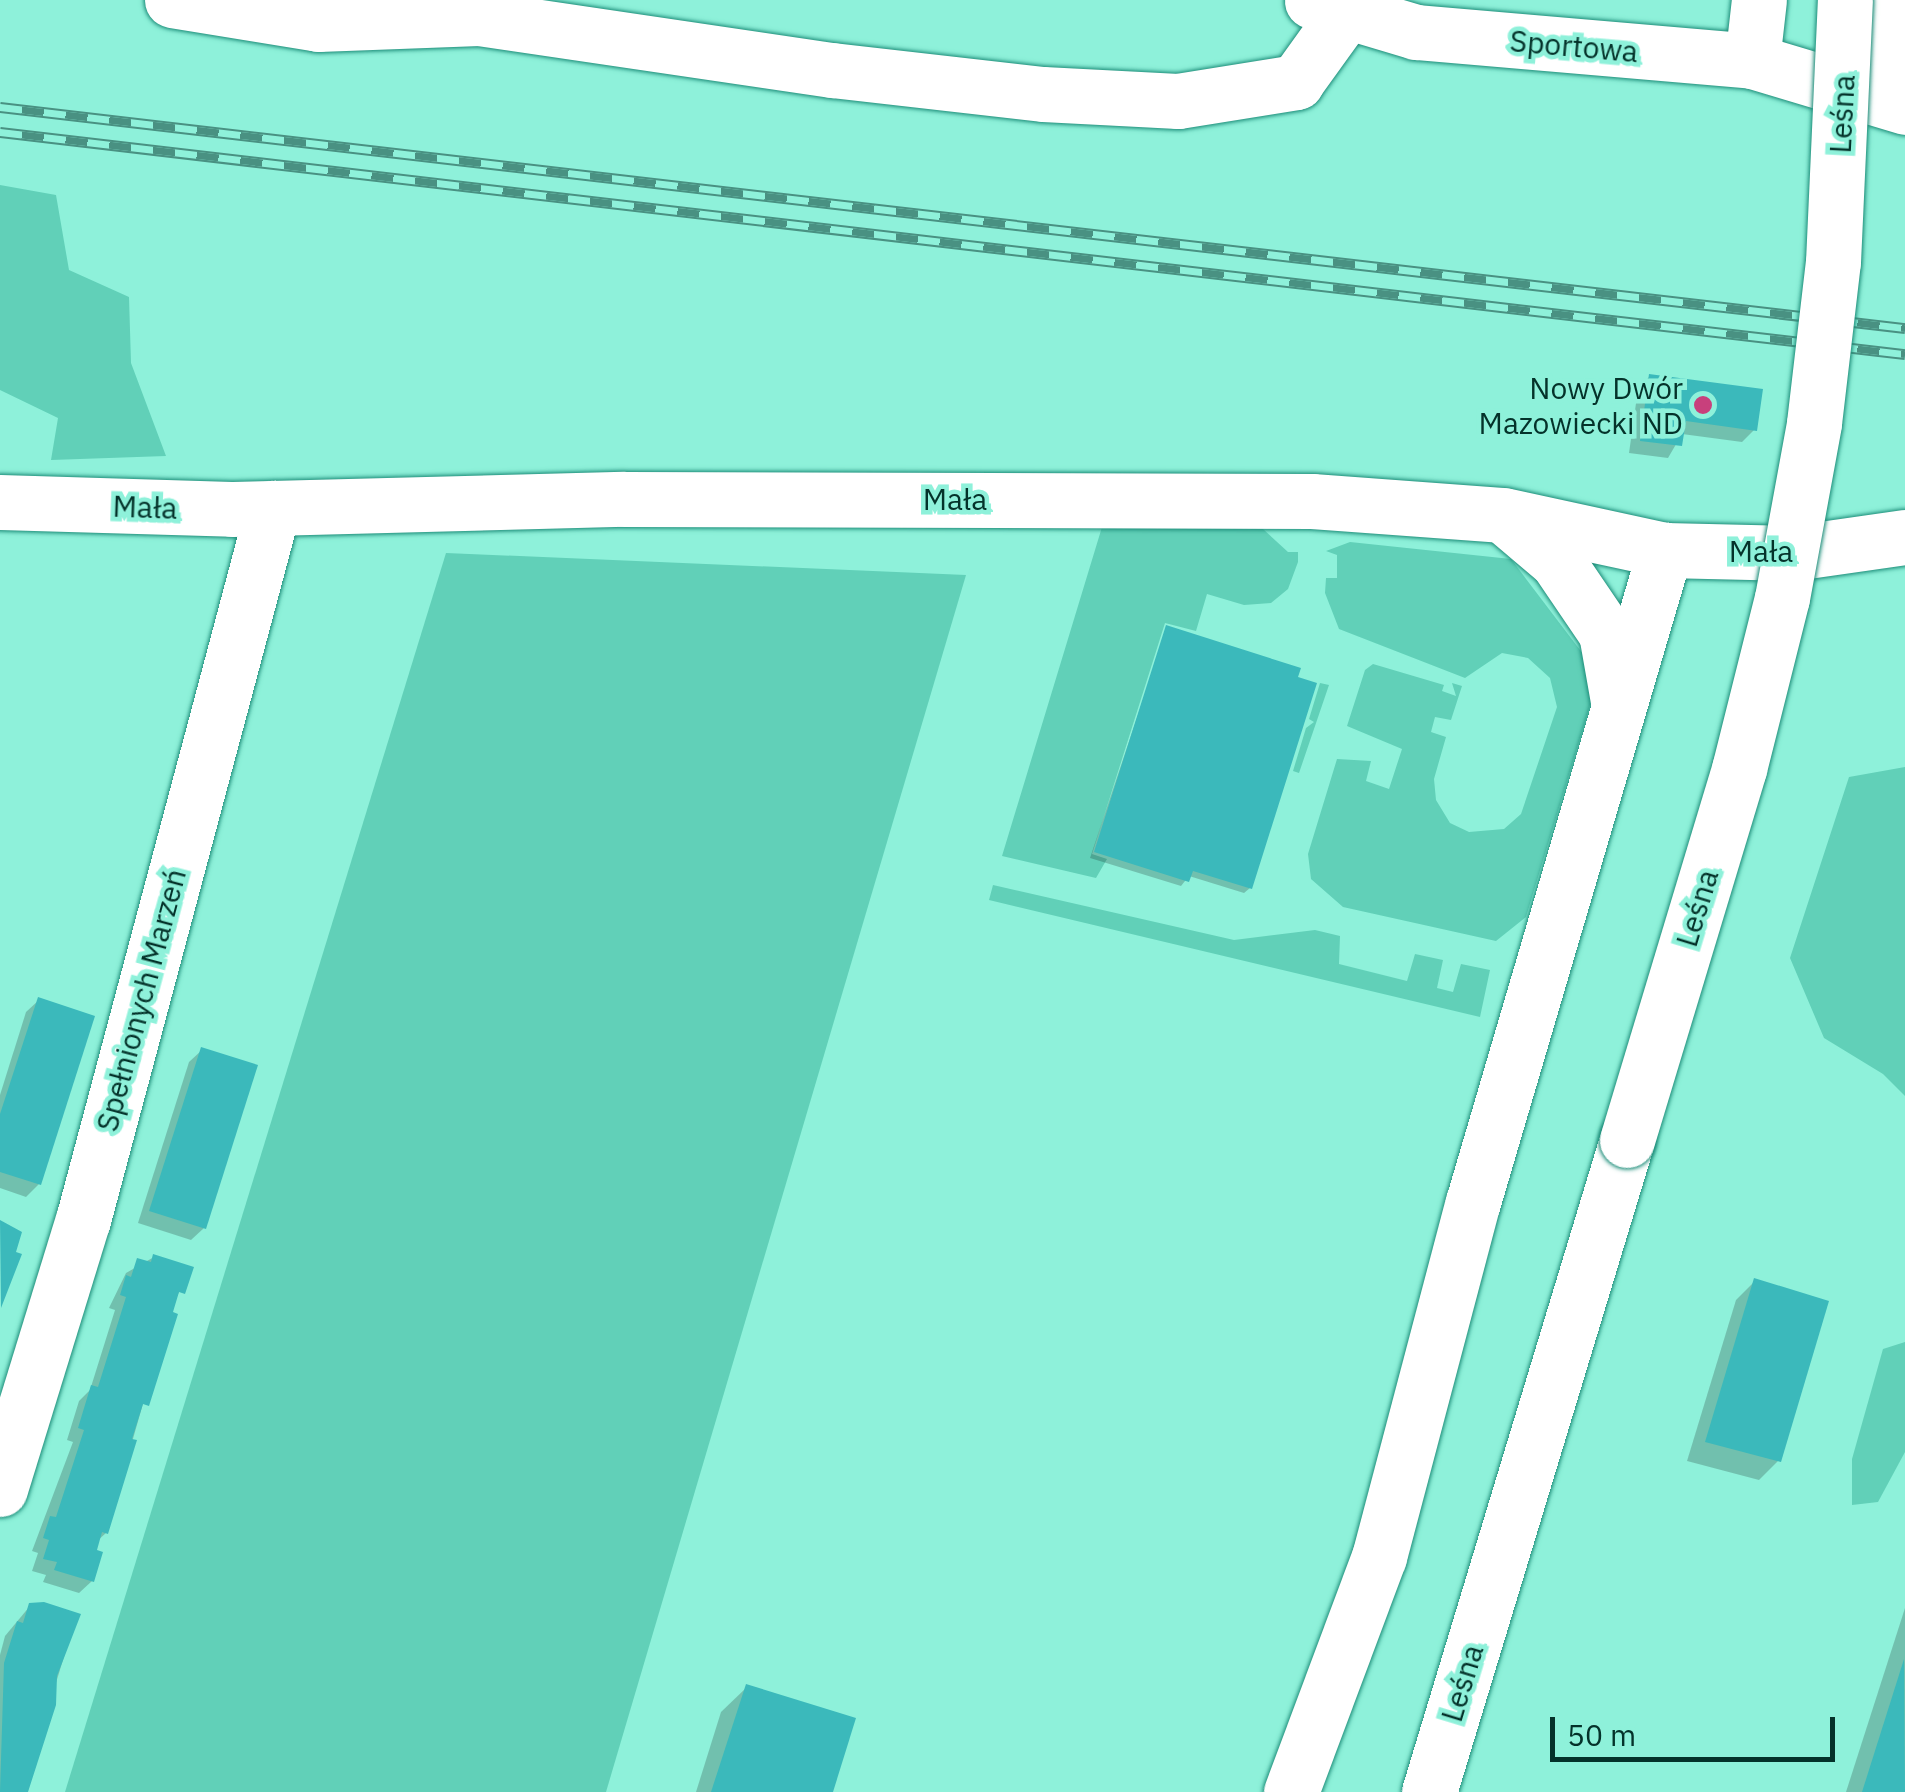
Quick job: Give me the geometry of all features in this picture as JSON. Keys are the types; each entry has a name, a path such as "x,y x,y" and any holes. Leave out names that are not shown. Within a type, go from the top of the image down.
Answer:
{"street":[{"path":"172,0 318,24 479,18 832,70 1043,94 1178,101 1296,82 1328,6"},
{"path":"1752,61 1759,0"},
{"name":"Leśna","path":"1429,1792 1739,770 1786,579 1814,423 1833,262 1845,0"},
{"path":"1879,97 1887,0"},
{"name":"Sportowa","path":"1328,6 1416,32 1752,61 1879,97"},
{"name":"Mała","path":"0,502 273,508 1052,499 1312,501 1503,515 1665,550 1794,552 1905,536"},
{"name":"Spełnionych Marzeń","path":"0,1489 88,1201 273,508"},
{"path":"1503,515 1557,561 1606,633 1619,706"},
{"path":"1292,1792 1379,1556 1472,1202 1665,550"}],"green space":[{"path":"0,185 56,195 69,270 129,297 131,363 166,456 51,460 58,418 0,390"},
{"path":"1102,527 1263,529 1288,552 1298,552 1298,562 1288,589 1271,603 1244,605 1207,594 1196,631 1165,623 1092,854 1107,859 1096,878 1002,856"},
{"path":"1350,542 1511,559 1599,675 1526,917 1496,941 1343,907 1311,879 1308,854 1337,759 1371,761 1366,781 1389,789 1402,749 1347,726 1365,670 1373,664 1444,685 1442,691 1456,696 1452,683 1462,686 1451,720 1435,717 1431,732 1446,737 1434,779 1436,800 1450,823 1469,832 1504,829 1521,814 1557,707 1550,678 1528,658 1502,653 1465,678 1339,629 1325,593 1326,578 1337,578 1337,555 1326,551"},
{"path":"446,553 966,575 606,1792 65,1792"},
{"path":"1320,683 1329,685 1299,773 1293,771 1306,728 1314,722 1309,719"},
{"path":"1905,767 1905,1096 1883,1074 1824,1038 1790,958 1849,777"},
{"path":"993,885 1234,940 1315,930 1340,936 1339,964 1407,981 1415,954 1443,960 1437,988 1453,992 1461,964 1490,970 1480,1017 989,900"},
{"path":"1905,1342 1905,1452 1878,1502 1852,1505 1852,1459 1883,1349"}],"building":[{"name":"Nowy Dwór Mazowiecki ND","path":"1649,374 1763,389 1757,431 1686,421 1682,446 1640,441"},
{"path":"1166,625 1301,668 1298,677 1317,683 1252,889 1193,871 1189,882 1094,852"},
{"path":"38,997 95,1016 41,1185 0,1172 0,1114"},
{"path":"201,1047 258,1065 206,1229 149,1211"},
{"path":"0,1220 22,1232 16,1252 22,1254 1,1308"},
{"path":"153,1254 194,1267 185,1294 179,1292 173,1312 178,1314 149,1406 143,1404 132,1439 137,1440 108,1534 102,1532 97,1550 103,1552 94,1582 54,1570 57,1562 43,1559 49,1540 43,1538 50,1516 56,1517 84,1430 78,1428 91,1385 98,1387 126,1297 120,1295 126,1275 131,1277 137,1258 151,1262"},
{"path":"1754,1278 1829,1301 1781,1462 1705,1442"},
{"path":"44,1602 81,1614 57,1676 56,1705 28,1792 0,1792 4,1663 17,1621 23,1623 29,1603"},
{"path":"1904,1659 1905,1792 1862,1792"},
{"path":"746,1684 856,1718 833,1792 711,1792"}],"railway":[{"path":"0,107 1905,328"},
{"path":"0,132 1905,354"}],"place":[{"name":"Nowy Dwór Mazowiecki ND","path":"1703,405"}]}
